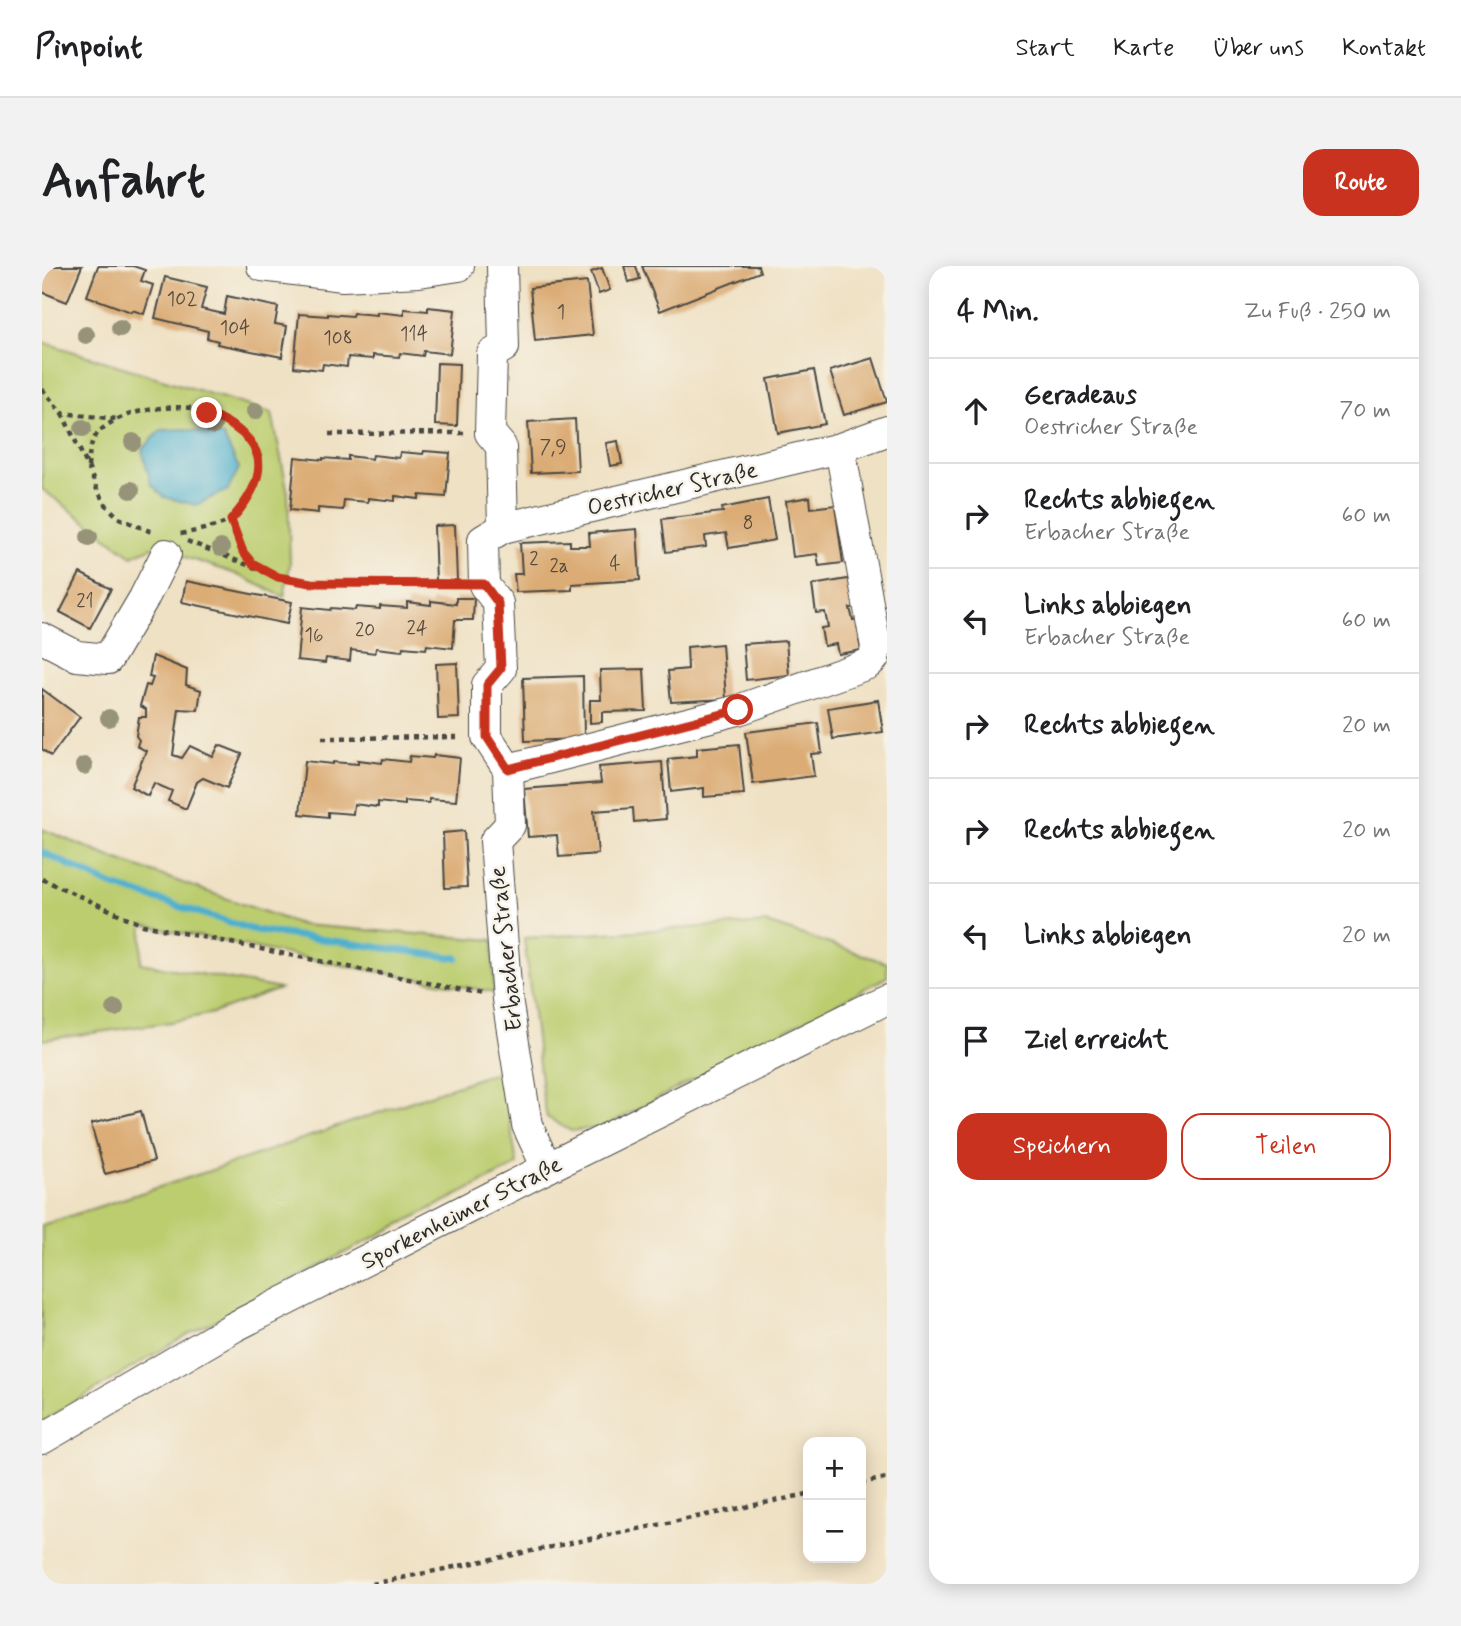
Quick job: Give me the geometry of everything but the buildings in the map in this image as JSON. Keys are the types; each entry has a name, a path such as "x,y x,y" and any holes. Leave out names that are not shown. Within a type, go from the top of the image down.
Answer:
{"street":[{"path":"262,266 342,276 419,272 459,266"},
{"path":"502,266 504,347 492,354 490,433 501,446 503,528 483,540 484,584 498,603 501,668 487,685 487,737 508,769 738,710 868,664 874,657 876,647 840,448"},
{"name":"Oestricher Straße","path":"503,528 840,448 887,431"},
{"path":"42,638 77,656 108,659 144,598 167,541"},
{"name":"Erbacher Straße","path":"508,769 510,825 495,841 507,999 527,1125 547,1168"},
{"name":"Sporkenheimer Straße","path":"42,1439 234,1327 887,999"}],"path":[{"path":"42,388 62,413 107,506 119,517 167,541 278,577 311,583 484,584"},
{"path":"88,467 94,439 105,427 136,412 192,408 225,421 246,435 256,452 259,466 257,480 241,508 231,520 167,541"},
{"path":"62,413 118,419"},
{"path":"329,434 490,433"},
{"path":"231,520 243,552 252,563 278,577"},
{"path":"322,738 487,737"},
{"path":"42,879 143,925 507,999"},
{"path":"866,1482 887,1478"},
{"path":"372,1584 803,1495"}],"green space":[{"path":"42,342 272,413 288,493 290,564 284,597 236,574 157,545 132,556 42,489"},
{"path":"42,829 115,859 302,925 493,940 494,992 335,964 143,925 141,963 280,989 213,1013 171,1022 42,1040"},
{"path":"767,923 887,963 887,977 604,1127 571,1131 547,1117 524,938"},
{"path":"502,1070 517,1165 181,1338 42,1422 42,1225 212,1170"}],"water":[{"path":"185,429 223,436 239,468 228,490 196,505 164,497 151,484 142,450 161,430"}],"waterway":[{"path":"42,852 111,885 254,930 457,958"}],"route":[{"path":"207,413 246,435 256,452 259,466 257,480 231,520 243,552 252,563 278,577 311,583 484,584 498,603 501,668 487,685 487,737 508,769 738,710"}]}
